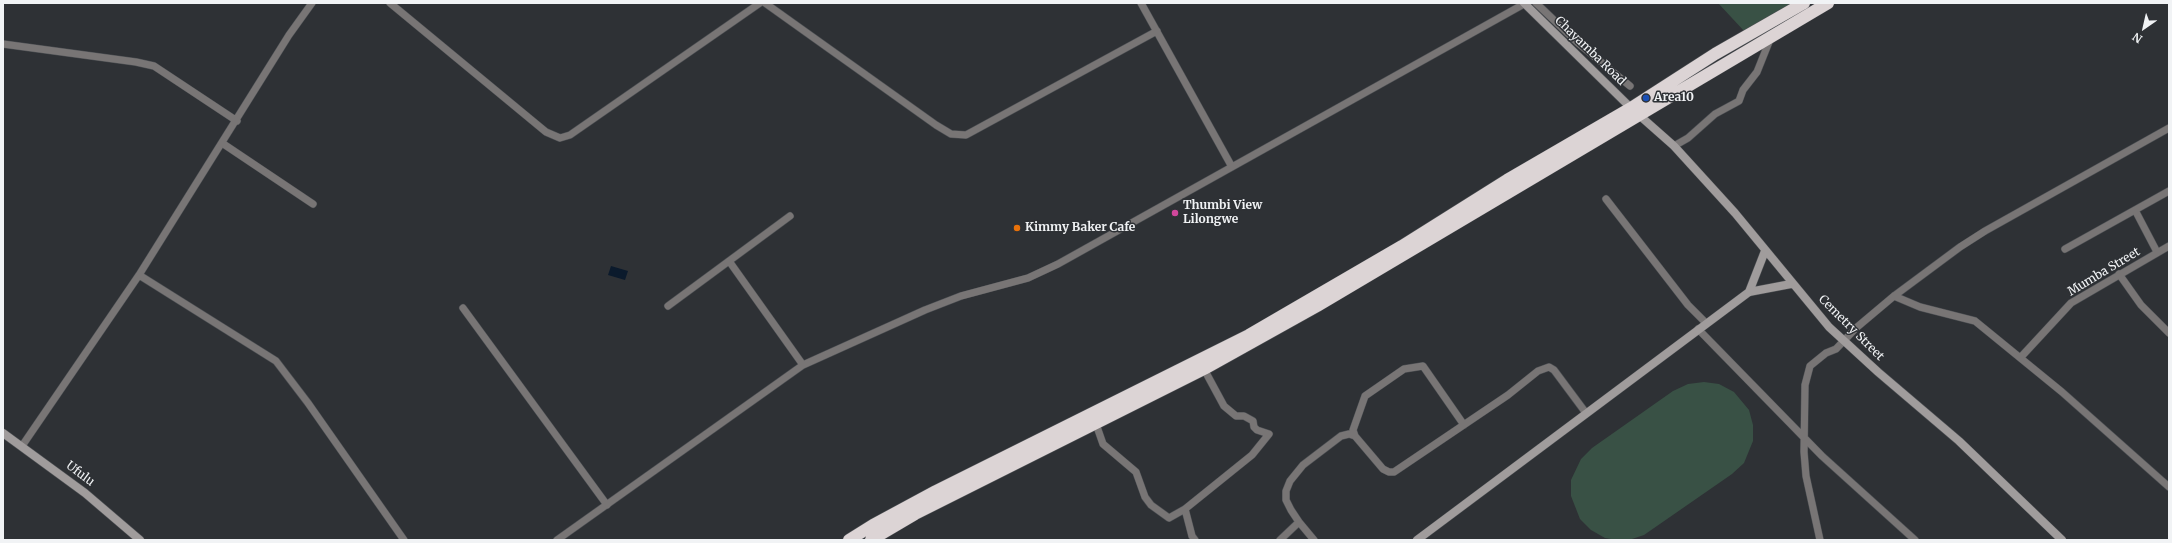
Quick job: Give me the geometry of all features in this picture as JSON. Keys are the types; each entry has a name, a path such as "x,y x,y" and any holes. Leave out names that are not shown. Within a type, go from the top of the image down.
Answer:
{"highway":[{"path":"849,540 873,525 936,491 1249,335 1402,246 1507,180 1631,108 1715,54 1804,3"},
{"path":"871,540 915,514 1204,369 1317,306 1828,3"}],"street":[{"path":"22,446 139,275 237,121 289,35 312,3"},
{"path":"390,3 546,132 560,138 570,135 760,3"},
{"path":"765,3 936,125 951,134 966,135 1156,31"},
{"path":"1141,3 1232,167"},
{"path":"557,540 803,365 925,310 961,296 1039,273 1232,167 1524,3"},
{"name":"Chayamba Road","path":"1524,3 1631,108 1641,115"},
{"path":"1536,3 1578,43 1630,86"},
{"path":"1674,146 1688,138 1715,114 1739,101 1742,90 1757,72 1772,35"},
{"path":"3,44 136,62 154,66 237,121"},
{"name":"Cemetry Street","path":"1641,115 1674,146 1735,213 1791,284 1844,341 1959,441 2062,540"},
{"path":"1820,540 1806,476 1805,400 1810,366 1844,341 1856,328 1894,296 1985,231 2169,128"},
{"path":"222,143 313,204"},
{"path":"2065,249 2169,191"},
{"path":"1606,199 1688,305 1706,323"},
{"path":"2135,210 2157,252"},
{"path":"668,306 790,216"},
{"name":"Mumba Street","path":"2021,357 2071,304 2119,274 2169,246"},
{"path":"1749,292 1765,251"},
{"path":"729,261 803,365"},
{"path":"2119,274 2141,305 2169,333"},
{"path":"139,275 276,361 308,403 404,540"},
{"path":"1417,540 1749,292 1791,284"},
{"path":"1894,296 1920,307 1976,321 2021,357 2169,487"},
{"path":"463,308 607,505"},
{"path":"1698,329 1833,466 1915,540"},
{"path":"1464,425 1423,366 1404,369 1365,396 1353,430 1355,436 1383,469 1389,472 1394,472 1464,425 1508,395 1538,371 1549,367 1554,370 1586,413"},
{"path":"1096,424 1104,444 1136,472 1146,497 1151,505 1169,518 1185,509 1252,455 1268,434 1257,430 1254,427 1253,420 1244,416 1236,416 1224,406 1204,369"},
{"name":"Ufulu","path":"3,433 85,493 140,540"},
{"path":"1314,540 1299,522 1286,500 1286,491 1290,481 1319,452 1341,436 1348,434 1355,436"},
{"path":"1185,509 1192,536 1195,540"},
{"path":"1280,540 1299,522"}],"green space":[{"path":"1718,3 1798,3 1745,32"},
{"path":"1704,382 1719,384 1734,392 1749,410 1753,425 1753,441 1744,463 1732,474 1644,535 1629,540 1617,540 1605,538 1591,530 1580,519 1571,496 1571,480 1581,459 1592,448 1673,391 1688,384"}],"water":[{"path":"611,266 628,271 625,280 608,275"}],"place":[{"name":"Area10","path":"1646,98"},
{"name":"Thumbi View Lilongwe","path":"1175,213"},
{"name":"Kimmy Baker Cafe","path":"1017,228"}]}
